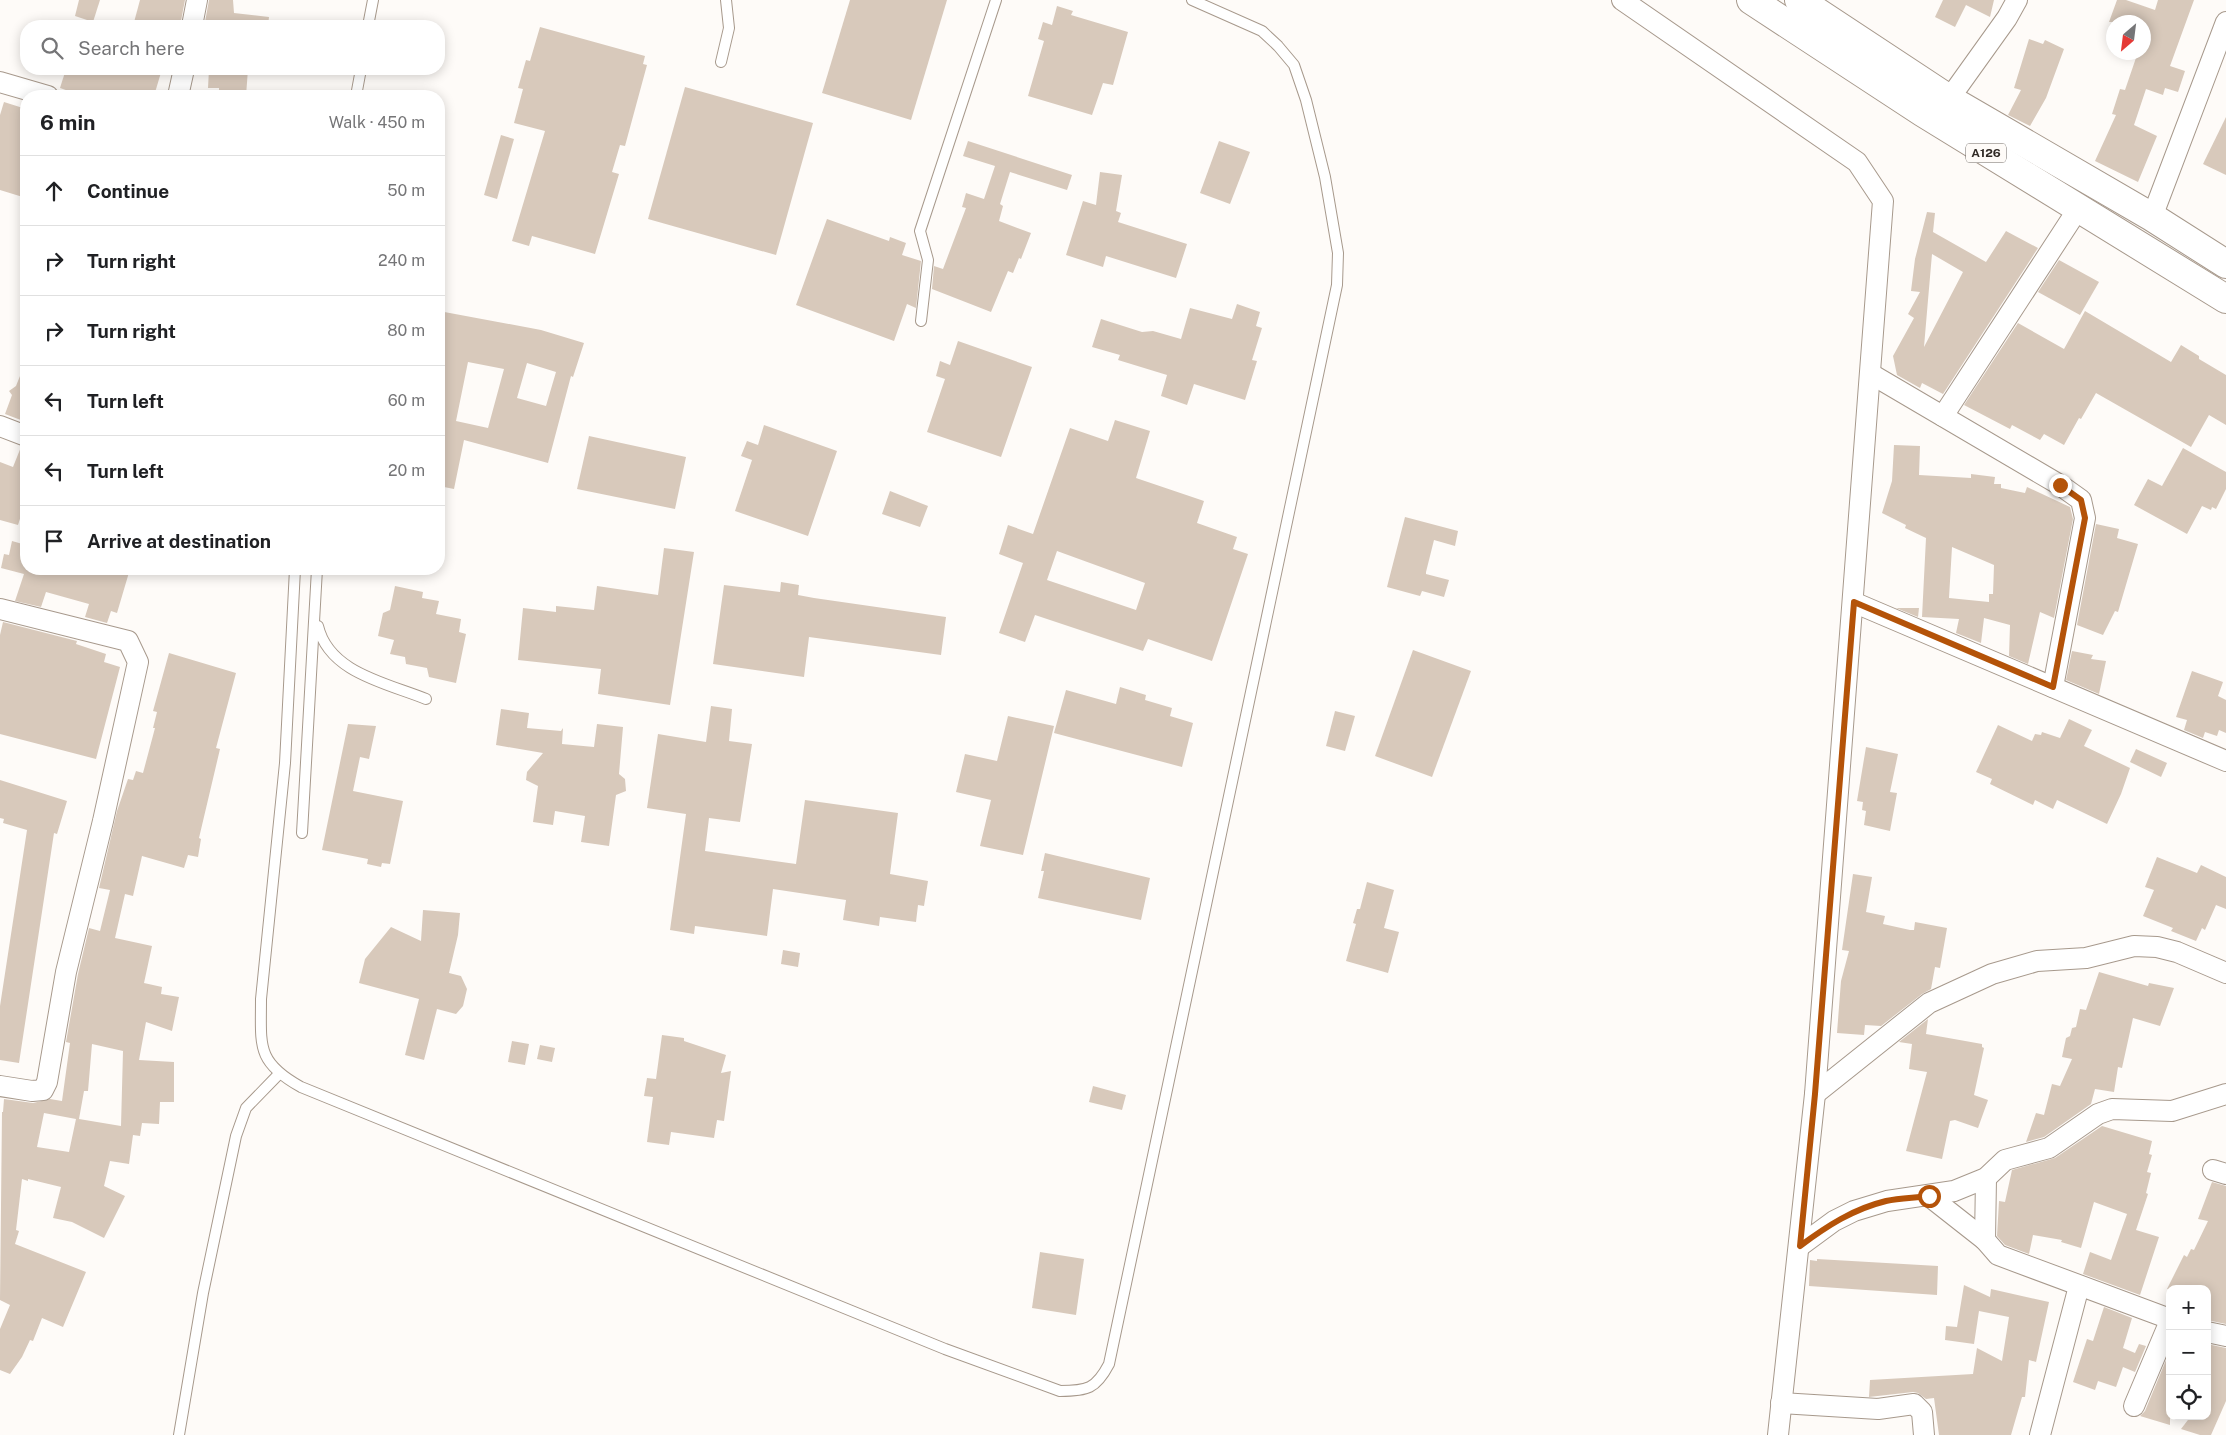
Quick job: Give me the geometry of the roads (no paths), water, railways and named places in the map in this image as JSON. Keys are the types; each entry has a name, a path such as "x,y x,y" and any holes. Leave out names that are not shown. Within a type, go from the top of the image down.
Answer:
{"highway":[{"name":"A126","path":"1751,0 1922,112 2078,210 2226,299"},
{"name":"A126","path":"1799,0 1948,99 2152,218 2226,264"}],"street":[{"path":"193,20 197,0"},
{"path":"1622,0 1857,162 1883,201 1854,602 1815,1094 1800,1246 1780,1402 1778,1435"},
{"path":"1948,99 2008,18 2017,0"},
{"path":"2152,218 2226,22"},
{"path":"179,90 183,75"},
{"path":"0,82 27,90"},
{"path":"1943,416 2078,210"},
{"path":"1871,374 2060,485 2081,500 2085,518 2053,687"},
{"path":"0,426 20,434"},
{"path":"1854,602 2226,761"},
{"path":"0,609 128,641 138,662 103,821 66,972 47,1082 43,1090 32,1091 0,1086"},
{"path":"1815,1094 1929,1003 1992,974 2037,961 2086,958 2134,946 2157,947 2177,952 2226,973"},
{"path":"1800,1246 1834,1221 1854,1211 1887,1201 1954,1191 1986,1178 2005,1160 2050,1148 2098,1114 2112,1108 2172,1111 2226,1094"},
{"path":"1985,1240 1986,1178"},
{"path":"1929,1196 1985,1240 1998,1255 2166,1319"},
{"path":"2040,1435 2079,1286"},
{"path":"2134,1406 2166,1330"},
{"path":"2211,1333 2226,1336"},
{"path":"1780,1402 1878,1409 1914,1404 1922,1412 1924,1435"}],"lane":[{"path":"369,20 373,0"},
{"path":"721,62 728,28 726,0"},
{"path":"921,321 928,260 920,231 996,0"},
{"path":"295,575 285,763 261,999 261,1036 266,1059 278,1074 319,1094 945,1349 1060,1391 1078,1391 1091,1387 1101,1378 1109,1364 1337,285 1338,253 1325,177 1306,100 1294,65 1262,31 1233,16 1192,0"},
{"path":"357,90 360,75"},
{"path":"302,834 317,575"},
{"path":"315,613 321,640 332,654 348,668 426,699"},
{"path":"179,1435 203,1293 236,1136 246,1108 278,1074"}]}
